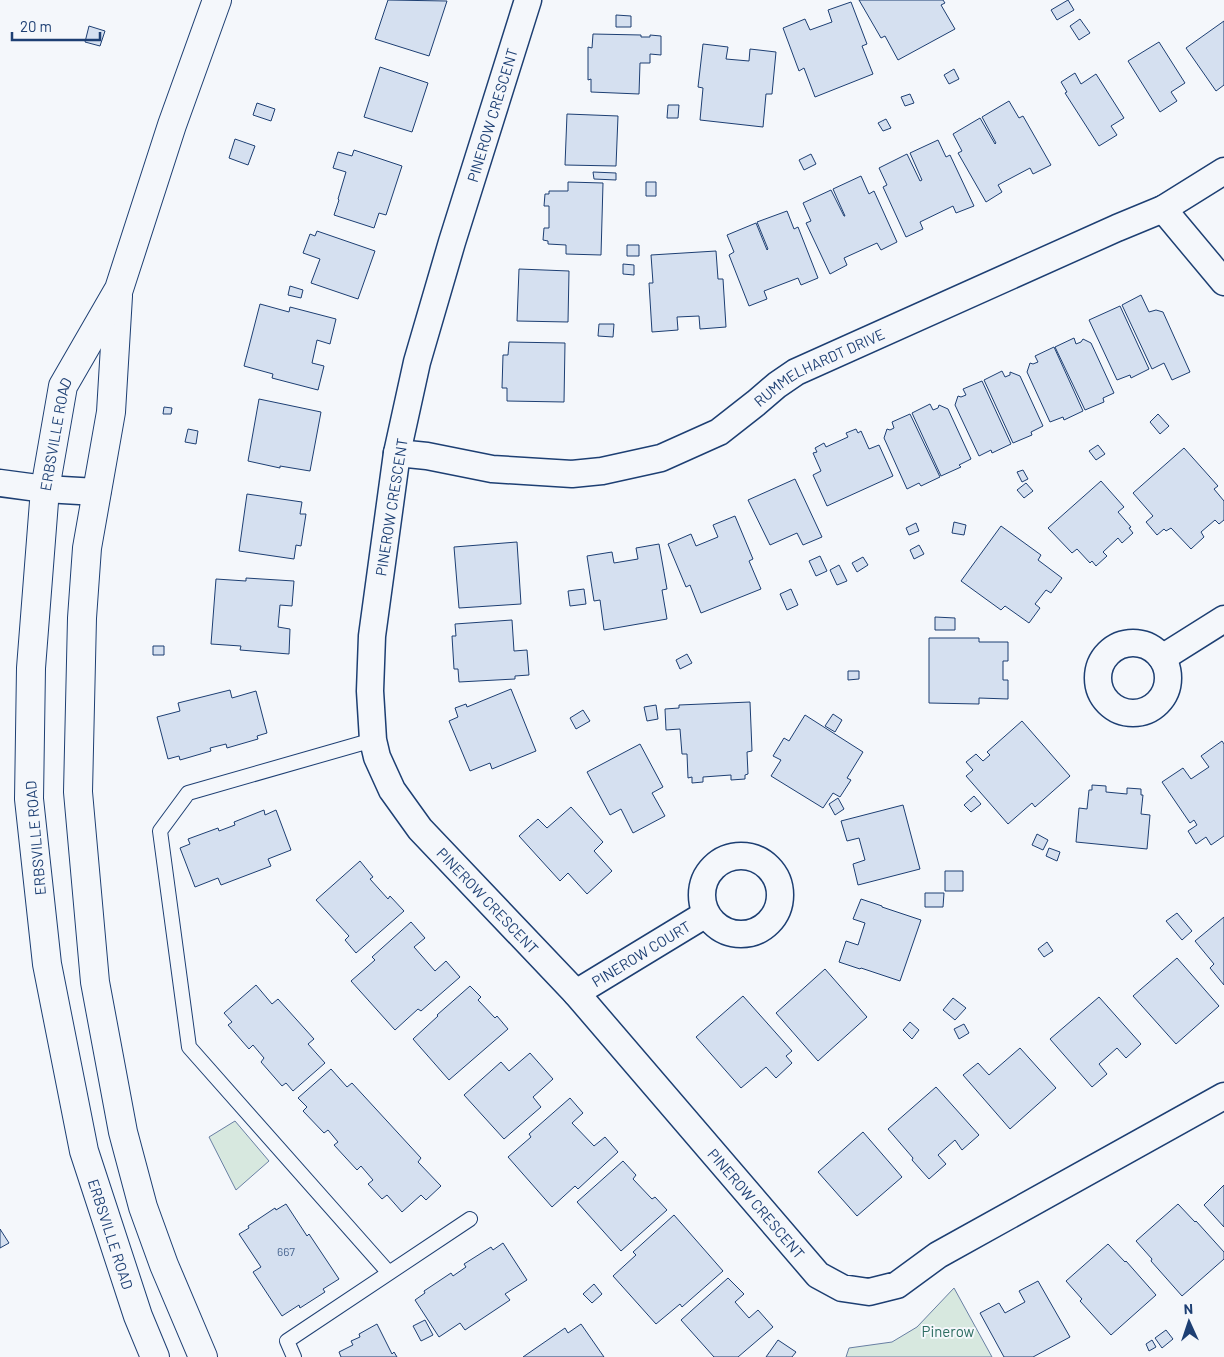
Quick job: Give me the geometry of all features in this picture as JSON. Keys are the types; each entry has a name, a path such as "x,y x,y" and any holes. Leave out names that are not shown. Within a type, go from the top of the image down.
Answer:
{"main road":[{"name":"ERBSVILLE ROAD","path":"155,1357 138,1316 84,1151 47,964 29,799 31,668 45,489 63,386 119,289 172,125 217,0"},
{"name":"ERBSVILLE ROAD","path":"119,289 111,412 87,548 82,618 78,792 95,982 123,1132 143,1207 164,1265 203,1357"}],"street":[{"name":"PINEROW CRESCENT","path":"528,0 417,362 397,453 372,636 370,691 373,740 377,757 392,790 420,829 576,993 818,1275 842,1288 869,1292 897,1284 938,1255 1224,1096"},
{"name":"RUMMELHARDT DRIVE","path":"397,453 427,456 492,469 572,474 602,471 661,458 719,432 777,384 796,372 1163,209 1224,171"},
{"path":"1163,209 1224,282"},
{"path":"0,483 45,489 97,492"},
{"path":"1162,658 1224,619"},
{"name":"PINEROW COURT","path":"576,993 706,914"}],"lane":[{"path":"373,740 188,794 160,831 189,1047 389,1273"},
{"path":"294,1357 287,1341 470,1219"}],"green space":[{"path":"235,1121 269,1161 236,1190 209,1137"},
{"name":"Pinerow","path":"954,1288 992,1357 846,1357 849,1348 892,1342 917,1327"}],"building":[{"path":"388,0 447,1 429,56 375,39"},
{"path":"859,0 943,0 945,3 941,5 955,29 898,60 885,36 881,38"},
{"path":"1068,0 1074,10 1057,20 1051,10"},
{"path":"851,2 867,44 862,46 873,74 815,97 804,68 799,71 783,28 805,19 810,30 832,22 828,10"},
{"path":"616,15 631,16 631,27 616,27"},
{"path":"1080,19 1090,33 1079,40 1070,26"},
{"path":"1224,21 1224,85 1216,91 1186,48"},
{"path":"89,26 105,31 100,46 85,42"},
{"path":"593,34 641,35 641,37 650,37 650,35 661,36 661,55 650,54 650,63 640,63 639,94 591,92 591,79 588,80 588,47 592,48"},
{"path":"1159,42 1185,83 1171,92 1177,101 1160,112 1128,61"},
{"path":"703,44 728,47 726,59 749,61 750,49 776,52 772,94 766,94 763,127 700,120 703,88 698,87"},
{"path":"380,67 428,83 412,132 364,117"},
{"path":"954,69 959,79 949,84 944,75"},
{"path":"1075,73 1081,84 1096,74 1124,118 1111,126 1117,135 1099,146 1065,93 1067,92 1061,82"},
{"path":"910,94 914,103 905,106 901,97"},
{"path":"1009,101 1019,118 1023,116 1051,165 1033,174 1030,168 998,185 1002,192 986,202 958,153 962,151 953,134 980,118 995,144 982,117"},
{"path":"257,103 275,109 271,121 253,115"},
{"path":"668,105 679,105 678,118 667,118"},
{"path":"567,114 618,116 616,166 565,165"},
{"path":"886,119 891,128 883,131 878,123"},
{"path":"235,139 255,146 248,165 229,158"},
{"path":"938,140 946,157 950,155 974,206 956,213 953,206 920,222 923,229 906,237 883,187 887,185 879,168 907,154 920,181 922,180 910,153"},
{"path":"354,150 402,166 386,215 379,213 374,228 334,215 346,172 333,168 338,152 352,156"},
{"path":"811,154 816,164 804,170 799,160"},
{"path":"593,172 616,173 616,180 594,179"},
{"path":"861,176 869,194 874,191 897,242 881,250 877,243 844,258 847,265 830,274 806,223 811,221 803,203 831,190 845,216 833,189"},
{"path":"568,182 603,183 601,255 566,254 566,245 548,244 548,241 543,240 544,228 549,228 549,206 544,206 545,194 549,194 549,191 568,191"},
{"path":"646,182 656,182 656,196 646,196"},
{"path":"787,211 794,229 798,227 818,278 801,285 798,278 764,291 767,299 749,306 729,255 734,252 727,235 756,223 767,250 757,222"},
{"path":"317,231 375,251 358,299 311,283 320,259 303,253 310,234 315,236"},
{"path":"627,245 639,245 639,256 627,256"},
{"path":"716,251 718,279 723,279 726,327 700,329 699,316 677,317 678,330 652,332 649,283 653,283 651,255"},
{"path":"623,264 634,265 634,275 623,274"},
{"path":"519,269 569,271 568,322 517,321"},
{"path":"290,286 303,290 301,298 288,295"},
{"path":"1141,295 1149,312 1156,310 1163,312 1190,372 1172,380 1164,363 1152,369 1122,305"},
{"path":"260,304 289,312 290,307 336,319 330,344 317,340 312,363 324,366 318,390 272,378 273,374 244,366"},
{"path":"1120,306 1149,369 1131,378 1130,375 1117,380 1089,320"},
{"path":"599,324 614,324 613,337 598,336"},
{"path":"1074,338 1076,344 1083,339 1091,343 1114,393 1103,398 1104,402 1085,410 1055,347"},
{"path":"509,342 565,343 564,402 507,401 507,388 502,388 503,355 508,355"},
{"path":"1054,347 1083,411 1064,420 1063,417 1050,422 1027,372 1030,363 1038,362 1035,356"},
{"path":"1002,371 1005,377 1010,375 1010,372 1020,376 1043,426 1031,432 1032,435 1013,443 984,380"},
{"path":"982,381 1011,444 992,453 991,450 979,456 955,405 958,396 966,395 963,389"},
{"path":"259,399 321,412 310,471 280,466 280,468 248,461"},
{"path":"930,404 933,410 938,408 939,405 948,409 971,459 959,465 961,467 941,476 912,413"},
{"path":"164,407 172,408 171,414 163,414"},
{"path":"910,414 940,477 921,486 919,483 907,489 884,438 887,429 894,428 892,422"},
{"path":"1158,414 1169,426 1160,434 1150,422"},
{"path":"188,429 198,431 196,444 185,442"},
{"path":"856,429 858,433 861,431 869,449 879,445 893,476 827,506 813,475 821,471 813,453 817,452 815,448 824,443 826,447 848,437 846,433"},
{"path":"1098,445 1105,454 1096,460 1089,451"},
{"path":"1184,448 1218,486 1214,489 1224,501 1224,520 1219,524 1215,520 1201,532 1204,537 1191,549 1171,528 1166,531 1164,529 1157,535 1146,522 1153,516 1133,493"},
{"path":"1023,470 1028,479 1022,482 1017,472"},
{"path":"795,479 822,537 803,545 797,533 770,545 748,500"},
{"path":"1101,481 1124,507 1118,512 1131,527 1129,528 1133,533 1122,543 1118,538 1103,552 1107,556 1096,566 1092,561 1090,563 1077,549 1072,553 1048,528"},
{"path":"1026,483 1033,491 1024,498 1017,490"},
{"path":"247,494 302,502 300,514 306,514 301,546 296,545 294,559 239,551"},
{"path":"735,516 753,559 749,561 761,589 701,613 690,585 686,587 668,544 691,534 696,546 718,537 713,525"},
{"path":"954,522 966,525 964,535 952,533"},
{"path":"916,523 919,531 909,535 906,528"},
{"path":"1001,526 1041,555 1038,560 1062,578 1051,593 1046,590 1035,604 1040,608 1029,623 1005,606 1001,610 961,581"},
{"path":"517,542 521,604 459,608 454,547"},
{"path":"659,544 667,589 662,590 667,619 604,630 600,600 594,601 587,556 612,552 614,563 638,559 636,548"},
{"path":"919,545 924,554 914,559 910,550"},
{"path":"820,556 827,571 816,576 809,561"},
{"path":"863,557 868,565 857,572 852,563"},
{"path":"839,565 847,581 837,585 830,570"},
{"path":"246,578 294,581 292,606 280,605 278,627 290,629 289,654 240,650 241,646 211,644 216,579 246,581"},
{"path":"584,589 586,604 570,606 568,591"},
{"path":"791,589 798,605 787,610 780,594"},
{"path":"935,617 955,618 955,630 935,630"},
{"path":"512,620 514,651 527,650 529,675 515,676 515,679 459,682 458,669 454,669 452,636 456,636 455,624"},
{"path":"929,638 979,638 979,642 1008,642 1008,661 1003,661 1003,680 1008,680 1008,699 979,698 979,704 929,703"},
{"path":"153,646 164,646 164,655 153,655"},
{"path":"687,654 692,663 680,669 676,660"},
{"path":"848,671 859,671 859,679 848,680"},
{"path":"511,689 536,751 492,769 490,763 470,771 449,721 458,717 455,708 466,704 467,707"},
{"path":"230,690 232,698 256,691 267,733 257,736 258,739 227,748 226,744 210,748 211,751 180,760 179,756 168,759 157,717 180,711 178,703"},
{"path":"750,702 752,751 747,752 748,774 745,775 745,779 731,780 731,775 703,777 703,782 692,783 692,777 688,778 687,754 682,754 680,729 666,730 665,709 679,708 679,705"},
{"path":"656,705 658,719 647,721 644,707"},
{"path":"583,710 590,721 576,729 570,718"},
{"path":"833,714 842,720 835,732 825,726"},
{"path":"805,715 863,752 847,778 851,780 840,797 833,793 823,808 771,776 781,760 773,756 784,738 789,741"},
{"path":"1022,721 1070,776 1035,807 1032,803 1008,824 966,776 973,770 966,762 976,754 983,761 990,755 987,752"},
{"path":"1222,741 1224,744 1224,836 1211,845 1206,837 1196,844 1188,831 1197,825 1194,820 1190,823 1162,782 1183,768 1191,779 1209,767 1201,756"},
{"path":"640,744 663,787 652,793 665,816 633,833 621,809 610,815 587,772"},
{"path":"1092,785 1106,786 1106,792 1127,794 1127,788 1141,789 1141,795 1143,795 1141,814 1150,815 1147,849 1076,842 1079,808 1087,809 1089,790 1092,790"},
{"path":"974,796 981,804 971,812 964,805"},
{"path":"838,798 844,809 835,815 829,804"},
{"path":"903,805 920,869 858,885 853,864 865,860 859,838 847,841 841,821"},
{"path":"571,807 603,842 594,851 612,871 587,894 568,873 560,881 519,836 538,819 547,828"},
{"path":"264,810 265,815 276,810 291,850 268,859 271,866 221,885 218,878 195,887 180,848 190,844 188,839 218,828 219,831 235,825 234,822"},
{"path":"1037,834 1048,840 1043,850 1032,845"},
{"path":"1049,848 1060,852 1057,861 1046,856"},
{"path":"360,861 373,877 370,879 388,899 390,896 404,911 356,953 345,940 349,936 316,900"},
{"path":"945,871 963,871 963,891 945,891"},
{"path":"925,893 944,893 943,907 925,907"},
{"path":"861,899 921,920 900,981 839,962 846,941 858,945 865,923 853,919"},
{"path":"1177,913 1192,931 1182,940 1166,921"},
{"path":"1224,917 1224,985 1210,968 1214,964 1195,941"},
{"path":"411,922 425,938 414,947 435,971 446,961 460,977 421,1011 418,1009 395,1030 351,981 375,960 372,957"},
{"path":"1047,942 1053,951 1044,957 1038,949"},
{"path":"1177,958 1219,1006 1176,1044 1133,996"},
{"path":"825,969 867,1017 818,1061 776,1013"},
{"path":"256,985 272,1004 278,999 314,1039 308,1044 325,1063 293,1091 286,1083 282,1086 261,1062 264,1058 253,1045 249,1049 228,1025 232,1022 224,1013"},
{"path":"470,986 481,997 478,1000 495,1018 497,1016 508,1029 449,1080 413,1039"},
{"path":"743,996 792,1051 786,1056 792,1063 776,1078 766,1067 741,1088 696,1037"},
{"path":"1099,997 1141,1044 1126,1058 1117,1048 1099,1064 1107,1074 1092,1087 1050,1039"},
{"path":"953,998 966,1008 955,1020 943,1010"},
{"path":"910,1022 919,1030 912,1039 903,1030"},
{"path":"964,1024 969,1033 959,1039 954,1029"},
{"path":"1020,1048 1056,1088 1010,1129 963,1075 978,1063 989,1075"},
{"path":"530,1053 553,1079 533,1097 541,1107 504,1139 464,1095 501,1062 509,1071"},
{"path":"331,1069 347,1087 352,1083 421,1158 418,1162 441,1186 426,1200 421,1195 402,1212 387,1195 382,1199 368,1184 373,1180 361,1166 357,1170 334,1145 338,1142 328,1130 324,1133 303,1111 307,1107 298,1098"},
{"path":"936,1087 979,1135 962,1150 955,1140 938,1155 946,1164 929,1179 888,1129"},
{"path":"570,1098 583,1113 572,1123 594,1146 605,1137 618,1152 578,1189 575,1186 552,1207 508,1157 531,1137 529,1134"},
{"path":"863,1132 902,1177 857,1216 818,1172"},
{"path":"623,1161 636,1175 633,1179 652,1199 655,1197 667,1210 621,1251 577,1202"},
{"path":"1224,1185 1224,1227 1204,1205"},
{"path":"286,1204 339,1279 323,1289 325,1292 300,1308 299,1305 282,1316 253,1272 261,1267 239,1234 275,1208 276,1210"},
{"path":"1178,1204 1224,1252 1224,1259 1182,1296 1136,1241"},
{"path":"674,1215 723,1271 682,1307 680,1304 656,1324 613,1276 636,1255 633,1252"},
{"path":"0,1229 9,1243 0,1248"},
{"path":"503,1243 527,1280 505,1294 510,1300 465,1330 460,1323 439,1337 415,1300 425,1293 424,1291 451,1273 453,1276 466,1267 464,1264 491,1247 493,1250"},
{"path":"1108,1244 1156,1295 1111,1335 1080,1301 1082,1299 1066,1281"},
{"path":"728,1278 744,1294 735,1302 749,1318 758,1310 773,1327 738,1357 714,1357 681,1320"},
{"path":"1038,1281 1070,1337 1033,1357 1004,1357 980,1313 999,1303 1005,1313 1025,1302 1019,1291"},
{"path":"594,1284 602,1294 592,1303 583,1294"},
{"path":"425,1320 433,1335 421,1341 413,1326"},
{"path":"377,1324 392,1354 394,1352 397,1357 341,1357 339,1352 353,1345 351,1341 360,1337 359,1334"},
{"path":"581,1324 604,1357 523,1357 565,1328 568,1333"},
{"path":"1166,1330 1173,1339 1162,1348 1155,1338"},
{"path":"778,1340 796,1352 792,1357 766,1357"},
{"path":"1152,1340 1156,1347 1149,1351 1146,1344"}]}
